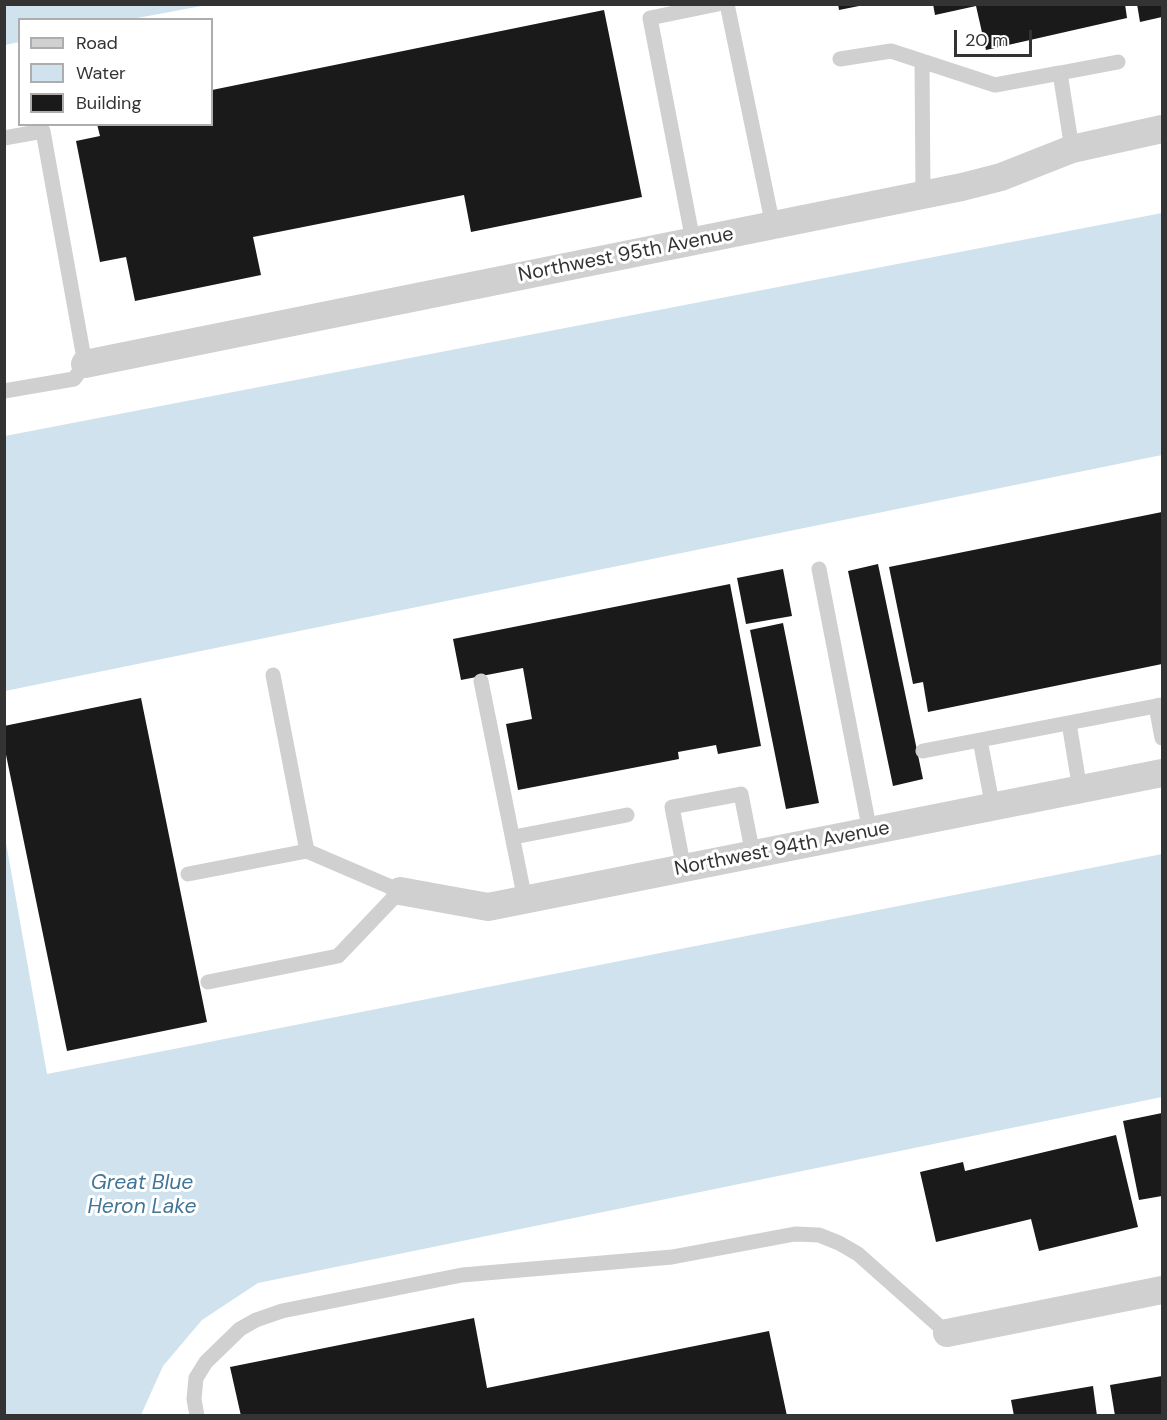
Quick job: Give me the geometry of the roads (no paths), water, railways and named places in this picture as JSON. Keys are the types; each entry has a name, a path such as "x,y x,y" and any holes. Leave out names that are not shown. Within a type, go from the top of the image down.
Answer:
{"street":[{"name":"Northwest 95th Avenue","path":"85,364 923,195 1001,177 1072,149 1162,129"},
{"name":"Northwest 94th Avenue","path":"400,891 488,907 1162,773"},
{"path":"947,1333 1162,1290"}],"lane":[{"path":"693,241 650,18 718,4"},
{"path":"727,4 773,226"},
{"path":"840,59 891,51 995,85 1118,62"},
{"path":"922,61 923,195"},
{"path":"1060,73 1072,149"},
{"path":"4,138 43,131 85,364 74,379 4,391"},
{"path":"819,569 870,832"},
{"path":"273,675 307,851"},
{"path":"481,681 525,900"},
{"path":"923,751 1159,706 1162,738"},
{"path":"1069,723 1080,790"},
{"path":"980,740 993,808"},
{"path":"684,868 672,807 741,794 753,855"},
{"path":"514,837 627,815"},
{"path":"188,874 307,851 400,891 338,956 208,982"},
{"path":"197,1416 194,1399 196,1378 206,1362 240,1329 256,1320 282,1311 462,1275 672,1257 795,1234 819,1235 858,1254 880,1276 947,1333"}],"water":[{"path":"5,4 207,4 137,18 18,18 18,42 5,45"},
{"path":"1162,213 1162,455 5,691 5,436"},
{"name":"Great Blue Heron Lake","path":"5,837 47,1074 1162,854 1162,1097 258,1283 202,1320 163,1366 141,1415 5,1415"}]}
